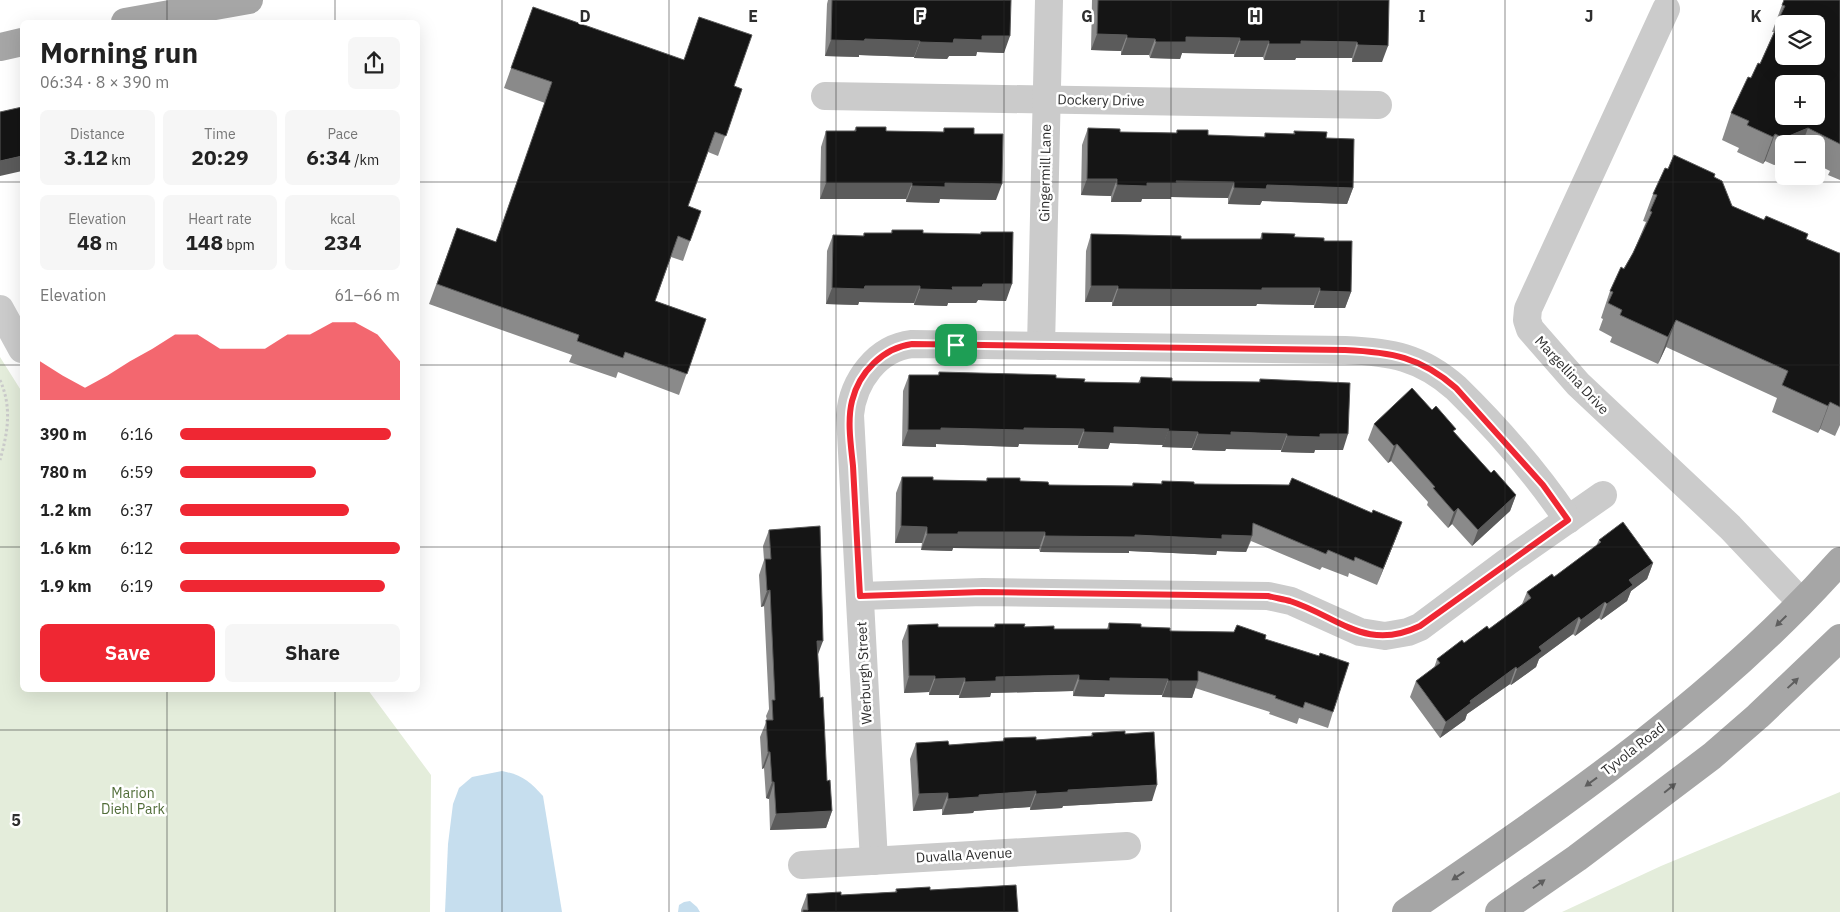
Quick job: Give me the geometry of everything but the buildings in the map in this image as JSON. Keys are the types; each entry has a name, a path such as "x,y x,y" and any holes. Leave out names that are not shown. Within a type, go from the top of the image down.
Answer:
{"main road":[{"path":"133,20 186,6 249,0"},
{"path":"0,46 20,42"},
{"name":"Tyvola Road","path":"1406,912 1614,766 1701,695 1745,656 1840,562"},
{"path":"1499,912 1577,858 1712,756 1758,716 1840,638"}],"street":[{"name":"Gingermill Lane","path":"1041,346 1049,0"},
{"name":"Margellina Drive","path":"1666,9 1528,309 1528,325 1536,337 1584,390 1730,527 1801,602"},
{"name":"Dockery Drive","path":"825,96 1378,105"},
{"path":"0,309 20,345"},
{"name":"Werburgh Street","path":"874,860 850,415 851,403 860,380 871,365 895,348 910,344 1345,350 1388,353 1419,363 1433,370 1456,388 1543,485 1568,520"},
{"path":"860,596 983,592 1268,596 1291,601 1360,632 1385,636 1397,635 1420,626 1603,494"},
{"name":"Duvalla Avenue","path":"802,865 1127,846"}],"path":[{"path":"0,380 8,404 5,443 0,460"}],"green space":[{"name":"Marion Diehl Park","path":"0,357 20,389 20,692 369,692 431,775 430,912 0,912"},
{"path":"1840,792 1840,912 1562,912 1661,866"}],"water":[{"path":"502,771 525,779 543,796 562,912 445,912 448,844 453,804 459,788 472,777"},
{"path":"690,901 700,912 678,912 679,905"}],"route":[{"path":"912,344 956,345 1345,350 1388,353 1402,357 1433,370 1456,388 1543,485 1568,520 1420,626 1397,635 1372,635 1360,632 1291,601 1268,596 953,592 860,596 850,415 855,390 871,365 895,348 912,344"}]}
